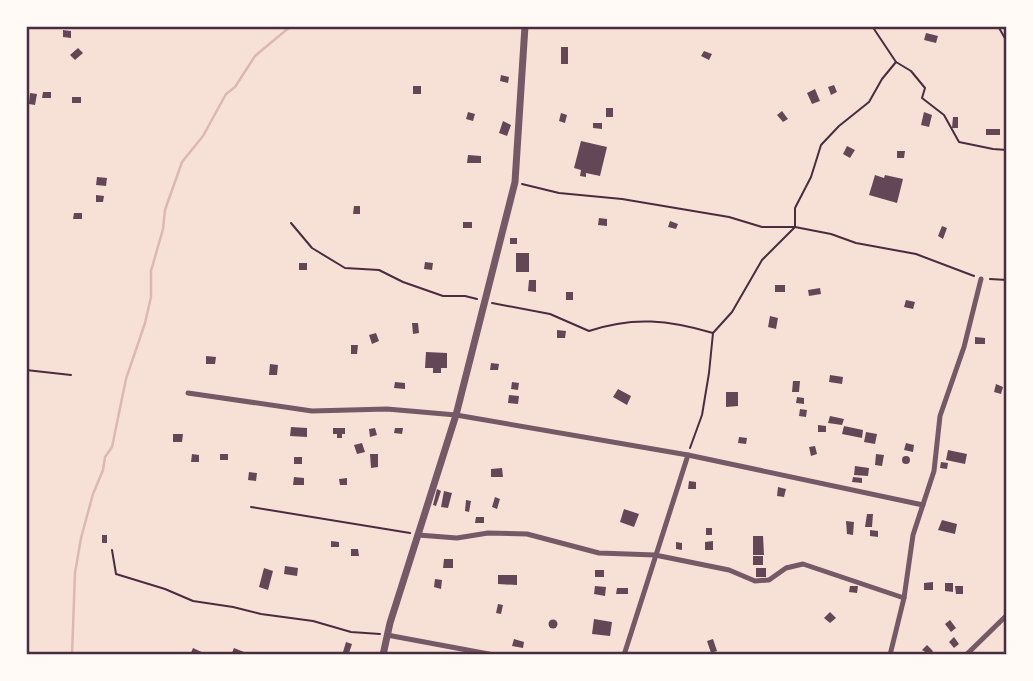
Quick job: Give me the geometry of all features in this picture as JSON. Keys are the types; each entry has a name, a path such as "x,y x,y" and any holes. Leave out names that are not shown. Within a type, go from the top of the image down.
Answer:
{"street":[{"path":"383,655 456,415 515,183 525,26"},
{"path":"890,655 904,598 913,535 934,471 940,416 964,348 981,279"},
{"path":"188,393 312,411 387,408 456,415 688,455 923,505"},
{"path":"624,655 688,455"},
{"path":"418,534 457,538 488,533 527,534 599,553 655,555 729,570 755,581 769,580 786,568 803,564 904,598"},
{"path":"966,655 1007,615"},
{"path":"387,635 494,655"}],"path":[{"path":"872,26 896,62 918,79 925,89 922,98 944,115 959,142 1007,150"},
{"path":"998,26 1007,42"},
{"path":"688,455 702,415 713,333 732,312 762,261 795,227 795,208 811,177 821,145 846,119 869,102 896,62"},
{"path":"515,183 559,193 622,199 729,217 762,227 795,227 831,234 856,243 916,254 981,279 1007,280"},
{"path":"26,370 71,374"},
{"path":"251,507 418,534"},
{"path":"112,550 116,573 193,601 313,621 351,632 387,635"}],"building":[{"path":"63,30 71,31 71,38 63,37"},
{"path":"926,33 938,36 936,43 924,40"},
{"path":"561,47 568,47 568,64 561,64"},
{"path":"78,48 83,53 75,60 70,55"},
{"path":"704,51 712,54 709,60 701,56"},
{"path":"501,75 509,77 508,83 500,81"},
{"path":"834,85 837,92 831,95 828,87"},
{"path":"413,86 421,86 421,94 413,94"},
{"path":"815,89 820,101 812,104 807,93"},
{"path":"43,92 51,92 51,98 42,98"},
{"path":"30,93 37,94 35,105 29,104"},
{"path":"72,97 81,97 81,103 72,103"},
{"path":"606,108 613,108 613,117 606,117"},
{"path":"782,111 788,119 783,122 777,115"},
{"path":"468,112 475,114 473,121 466,119"},
{"path":"924,112 932,115 929,127 921,125"},
{"path":"561,113 567,115 565,123 559,121"},
{"path":"953,117 958,117 958,128 952,128"},
{"path":"503,121 511,125 507,136 499,133"},
{"path":"593,123 602,123 602,129 593,128"},
{"path":"986,129 1000,129 1000,135 986,135"},
{"path":"581,141 607,147 600,176 586,173 586,177 580,176 581,170 574,168"},
{"path":"847,146 855,150 850,158 843,154"},
{"path":"897,151 905,151 904,158 897,158"},
{"path":"468,155 481,156 481,163 467,163"},
{"path":"875,175 903,179 897,203 869,195"},
{"path":"97,177 107,178 106,186 96,185"},
{"path":"96,195 104,196 103,202 96,202"},
{"path":"354,206 360,206 360,214 353,214"},
{"path":"74,213 82,213 82,219 73,219"},
{"path":"599,218 607,219 607,226 598,225"},
{"path":"670,221 678,224 676,229 668,227"},
{"path":"463,222 472,222 472,228 463,228"},
{"path":"942,226 947,228 943,239 938,236"},
{"path":"510,238 517,238 517,244 510,244"},
{"path":"516,253 529,253 529,272 516,272"},
{"path":"425,262 433,263 432,270 424,269"},
{"path":"299,263 307,263 307,270 299,270"},
{"path":"529,280 536,280 536,292 528,291"},
{"path":"775,285 785,285 785,292 775,292"},
{"path":"820,288 821,294 809,296 808,290"},
{"path":"566,292 573,292 573,300 566,300"},
{"path":"906,300 915,302 913,309 904,307"},
{"path":"770,316 778,318 776,329 768,327"},
{"path":"412,323 418,323 419,333 413,334"},
{"path":"557,330 566,331 565,338 557,338"},
{"path":"376,333 379,341 372,344 369,335"},
{"path":"975,337 985,338 985,344 975,344"},
{"path":"351,345 358,345 357,354 351,354"},
{"path":"426,352 447,353 447,368 441,368 441,373 433,373 433,368 425,368"},
{"path":"206,356 216,357 215,364 206,364"},
{"path":"491,363 499,364 498,370 490,370"},
{"path":"270,364 278,365 277,375 269,375"},
{"path":"830,375 843,377 842,384 829,382"},
{"path":"793,381 800,381 799,392 792,392"},
{"path":"395,382 405,383 405,389 394,388"},
{"path":"512,382 519,383 518,390 511,389"},
{"path":"996,384 1003,387 1001,394 994,392"},
{"path":"618,389 631,396 627,405 613,397"},
{"path":"726,392 738,392 738,406 726,407"},
{"path":"509,395 519,396 518,404 508,403"},
{"path":"797,397 804,398 804,404 796,403"},
{"path":"800,409 807,410 806,417 799,416"},
{"path":"830,416 844,419 842,425 828,423"},
{"path":"818,425 826,426 826,432 818,432"},
{"path":"844,426 863,430 862,438 842,434"},
{"path":"291,427 307,428 307,437 290,436"},
{"path":"333,428 345,428 342,438 333,434"},
{"path":"375,428 377,435 370,437 369,429"},
{"path":"395,428 403,428 402,434 394,433"},
{"path":"866,432 877,434 875,444 864,442"},
{"path":"173,434 183,434 182,442 173,442"},
{"path":"739,437 747,438 746,444 738,443"},
{"path":"362,443 365,452 357,454 354,445"},
{"path":"906,443 914,445 913,452 904,450"},
{"path":"815,446 817,454 811,456 809,447"},
{"path":"948,450 967,454 965,464 946,460"},
{"path":"192,454 199,455 199,462 191,462"},
{"path":"220,454 228,454 228,460 220,460"},
{"path":"370,454 378,454 378,467 371,468"},
{"path":"876,454 884,455 882,466 875,465"},
{"path":"906,456 910,460 906,464 902,460"},
{"path":"294,457 302,457 302,464 294,464"},
{"path":"941,462 948,463 947,469 940,468"},
{"path":"855,466 869,468 868,476 854,475"},
{"path":"502,468 503,477 491,477 491,469"},
{"path":"249,472 257,473 256,481 248,480"},
{"path":"294,477 304,478 304,485 293,485"},
{"path":"853,477 862,478 862,483 852,482"},
{"path":"347,478 347,485 340,485 339,479"},
{"path":"689,481 696,482 696,489 688,489"},
{"path":"778,487 786,489 784,497 777,496"},
{"path":"437,489 441,491 436,506 433,505"},
{"path":"444,491 452,493 448,508 441,507"},
{"path":"495,497 500,499 497,509 492,507"},
{"path":"466,500 471,501 469,512 465,511"},
{"path":"624,509 639,514 634,527 620,522"},
{"path":"867,514 873,514 872,527 865,527"},
{"path":"476,517 484,517 484,523 475,523"},
{"path":"942,520 957,524 955,534 938,530"},
{"path":"846,521 854,522 853,535 847,534"},
{"path":"706,528 712,528 712,535 706,535"},
{"path":"870,530 878,531 878,537 870,536"},
{"path":"102,535 107,535 107,543 102,543"},
{"path":"753,536 763,536 764,555 753,555"},
{"path":"331,541 339,542 339,547 331,547"},
{"path":"713,541 713,550 705,550 705,542"},
{"path":"676,542 682,543 682,550 676,549"},
{"path":"351,549 358,549 359,556 351,556"},
{"path":"753,556 763,556 763,565 753,565"},
{"path":"444,559 453,559 453,568 443,568"},
{"path":"285,566 298,568 297,576 284,574"},
{"path":"264,568 273,571 268,590 259,587"},
{"path":"756,568 766,568 766,577 756,577"},
{"path":"595,570 604,570 604,577 595,577"},
{"path":"498,575 517,575 517,585 498,584"},
{"path":"435,579 442,580 441,589 434,587"},
{"path":"933,582 933,590 924,590 924,583"},
{"path":"945,583 953,583 953,592 945,591"},
{"path":"595,586 606,587 605,596 594,594"},
{"path":"850,586 858,586 857,593 849,592"},
{"path":"955,586 963,586 963,594 956,594"},
{"path":"617,588 628,588 628,594 616,594"},
{"path":"498,604 503,605 501,614 496,613"},
{"path":"830,612 836,618 830,623 824,618"},
{"path":"594,619 612,622 610,636 592,634"},
{"path":"553,620 557,624 553,628 549,624"},
{"path":"950,620 956,628 951,632 945,624"},
{"path":"954,637 959,644 954,648 949,642"},
{"path":"514,639 524,642 523,648 512,646"},
{"path":"713,639 717,651 711,653 707,641"},
{"path":"346,642 352,644 349,653 343,652"},
{"path":"927,645 933,651 930,655 922,650"},
{"path":"193,648 208,655 190,655"},
{"path":"234,648 244,652 243,655 231,655"}],"waterway":[{"path":"72,655 75,573 81,538 105,457 112,447 126,379 145,323 151,297 151,271 163,229 165,210 182,162 203,136 226,94 235,87 255,56 291,26"}]}
